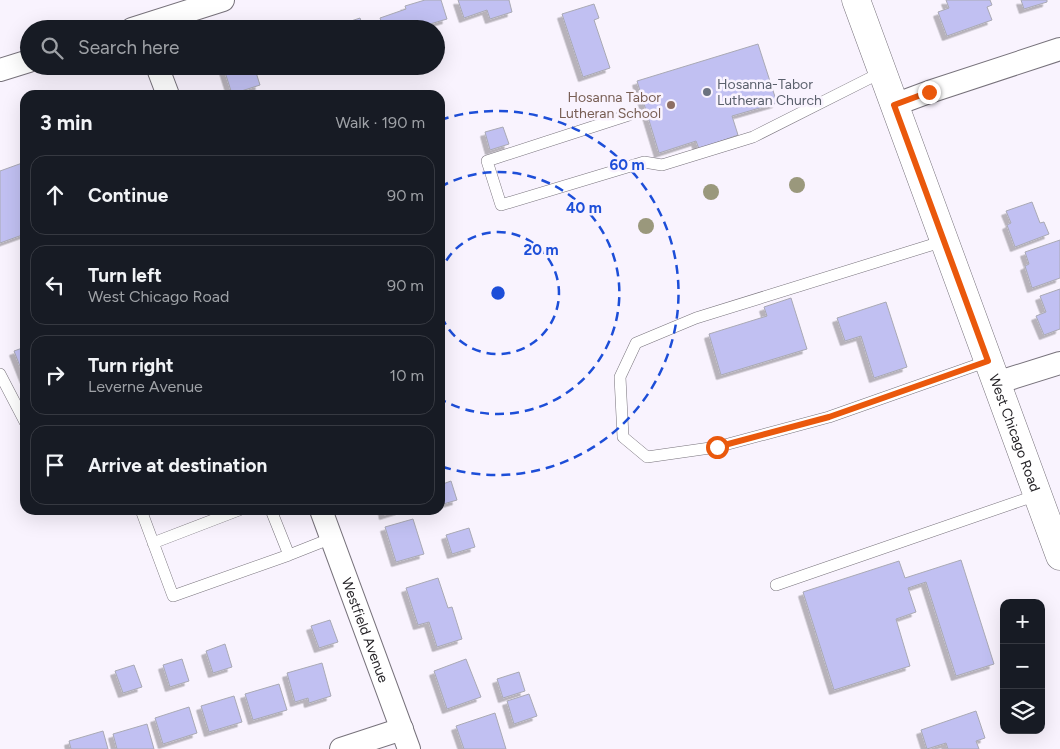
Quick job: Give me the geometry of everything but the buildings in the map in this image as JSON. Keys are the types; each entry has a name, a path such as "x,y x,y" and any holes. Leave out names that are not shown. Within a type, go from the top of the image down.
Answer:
{"street":[{"name":"West Chicago Road","path":"856,0 1060,556"},
{"path":"162,20 212,2"},
{"path":"894,105 1060,49"},
{"path":"0,70 20,64"},
{"path":"160,75 166,90"},
{"path":"992,372 1060,363"},
{"name":"Westfield Avenue","path":"323,515 406,739"},
{"path":"340,749 406,739"}],"lane":[{"path":"628,115 487,162 501,205 644,162 662,165 753,137 882,72"},
{"path":"944,241 696,318 636,343 620,377 623,437 647,456 717,447 992,372"},
{"path":"0,374 20,412"},
{"path":"776,586 1038,495"},
{"path":"143,515 173,596 332,538"},
{"path":"153,543 226,515"},
{"path":"273,515 289,555"}],"place":[{"name":"Hosanna-Tabor Lutheran Church","path":"707,92"},
{"name":"Hosanna Tabor Lutheran School","path":"671,105"}],"route":[{"path":"717,447 829,417 988,361 894,105 929,92"}]}
